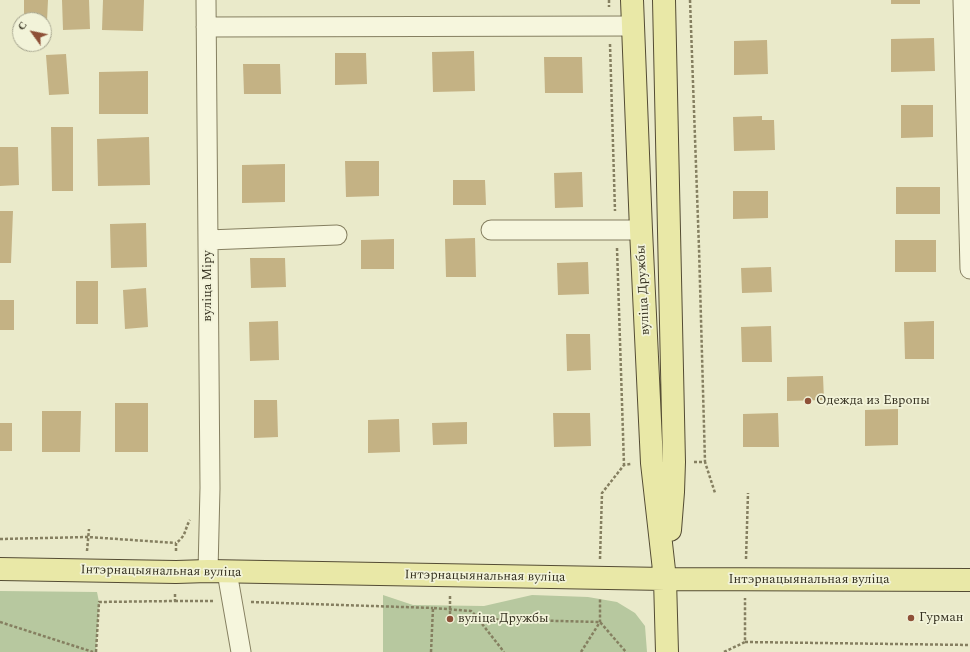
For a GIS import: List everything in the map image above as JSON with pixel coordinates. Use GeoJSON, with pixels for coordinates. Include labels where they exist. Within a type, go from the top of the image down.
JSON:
{"type":"FeatureCollection","features":[{"type":"Feature","properties":{"kind":"main road","name":"вуліца Дружбы"},"geometry":{"type":"LineString","coordinates":[[632,0],[641,230],[663,462]]}},
{"type":"Feature","properties":{"kind":"main road","name":"вуліца Дружбы"},"geometry":{"type":"LineString","coordinates":[[664,0],[663,462],[667,652]]}},
{"type":"Feature","properties":{"kind":"main road","name":"Інтэрнацыянальная вуліца"},"geometry":{"type":"LineString","coordinates":[[0,569],[665,579],[970,580]]}},
{"type":"Feature","properties":{"kind":"street","name":"вуліца Міру"},"geometry":{"type":"LineString","coordinates":[[206,0],[210,488],[218,572],[232,601],[242,652]]}},
{"type":"Feature","properties":{"kind":"street"},"geometry":{"type":"LineString","coordinates":[[963,0],[968,113],[970,269]]}},
{"type":"Feature","properties":{"kind":"street"},"geometry":{"type":"LineString","coordinates":[[206,27],[632,26]]}},
{"type":"Feature","properties":{"kind":"street"},"geometry":{"type":"LineString","coordinates":[[491,230],[641,230]]}},
{"type":"Feature","properties":{"kind":"street"},"geometry":{"type":"LineString","coordinates":[[208,240],[337,236]]}},
{"type":"Feature","properties":{"kind":"path"},"geometry":{"type":"LineString","coordinates":[[690,0],[705,462],[715,493]]}},
{"type":"Feature","properties":{"kind":"path"},"geometry":{"type":"LineString","coordinates":[[581,652],[600,622],[602,493],[624,465],[663,462],[705,462]]}},
{"type":"Feature","properties":{"kind":"path"},"geometry":{"type":"LineString","coordinates":[[0,539],[88,537],[176,543]]}},
{"type":"Feature","properties":{"kind":"path"},"geometry":{"type":"LineString","coordinates":[[450,576],[450,619]]}},
{"type":"Feature","properties":{"kind":"path"},"geometry":{"type":"LineString","coordinates":[[175,601],[232,601],[471,610],[504,652]]}},
{"type":"Feature","properties":{"kind":"path"},"geometry":{"type":"LineString","coordinates":[[431,652],[433,608]]}},
{"type":"Feature","properties":{"kind":"path"},"geometry":{"type":"LineString","coordinates":[[479,619],[600,622],[626,652]]}},
{"type":"Feature","properties":{"kind":"path"},"geometry":{"type":"LineString","coordinates":[[0,622],[94,652]]}},
{"type":"Feature","properties":{"kind":"path"},"geometry":{"type":"LineString","coordinates":[[745,642],[970,644]]}},
{"type":"Feature","properties":{"kind":"green space"},"geometry":{"type":"Polygon","coordinates":[[[0,591],[97,592],[99,602],[96,652],[0,652],[0,591]]]}},
{"type":"Feature","properties":{"kind":"green space"},"geometry":{"type":"Polygon","coordinates":[[[383,595],[413,605],[484,606],[532,595],[588,597],[617,602],[635,613],[645,626],[647,652],[383,652],[383,595]]]}},
{"type":"Feature","properties":{"kind":"building"},"geometry":{"type":"Polygon","coordinates":[[[24,0],[48,0],[47,12],[24,12],[24,0]]]}},
{"type":"Feature","properties":{"kind":"building"},"geometry":{"type":"Polygon","coordinates":[[[62,0],[89,0],[90,29],[63,30],[62,0]]]}},
{"type":"Feature","properties":{"kind":"building"},"geometry":{"type":"Polygon","coordinates":[[[103,0],[144,0],[143,31],[102,30],[103,0]]]}},
{"type":"Feature","properties":{"kind":"building"},"geometry":{"type":"Polygon","coordinates":[[[891,0],[920,0],[920,4],[891,4],[891,0]]]}},
{"type":"Feature","properties":{"kind":"building"},"geometry":{"type":"Polygon","coordinates":[[[934,38],[935,71],[891,72],[891,39],[934,38]]]}},
{"type":"Feature","properties":{"kind":"building"},"geometry":{"type":"Polygon","coordinates":[[[767,40],[768,74],[734,75],[734,41],[767,40]]]}},
{"type":"Feature","properties":{"kind":"building"},"geometry":{"type":"Polygon","coordinates":[[[474,51],[475,91],[433,92],[432,52],[474,51]]]}},
{"type":"Feature","properties":{"kind":"building"},"geometry":{"type":"Polygon","coordinates":[[[335,53],[366,53],[367,84],[335,85],[335,53]]]}},
{"type":"Feature","properties":{"kind":"building"},"geometry":{"type":"Polygon","coordinates":[[[66,54],[69,94],[49,95],[46,55],[66,54]]]}},
{"type":"Feature","properties":{"kind":"building"},"geometry":{"type":"Polygon","coordinates":[[[544,57],[582,57],[583,93],[545,93],[544,57]]]}},
{"type":"Feature","properties":{"kind":"building"},"geometry":{"type":"Polygon","coordinates":[[[243,64],[280,64],[281,94],[244,94],[243,64]]]}},
{"type":"Feature","properties":{"kind":"building"},"geometry":{"type":"Polygon","coordinates":[[[148,71],[148,114],[99,114],[99,72],[148,71]]]}},
{"type":"Feature","properties":{"kind":"building"},"geometry":{"type":"Polygon","coordinates":[[[901,105],[933,105],[933,137],[901,138],[901,105]]]}},
{"type":"Feature","properties":{"kind":"building"},"geometry":{"type":"Polygon","coordinates":[[[762,116],[762,120],[774,120],[775,150],[734,151],[733,117],[762,116]]]}},
{"type":"Feature","properties":{"kind":"building"},"geometry":{"type":"Polygon","coordinates":[[[51,127],[73,127],[73,191],[52,191],[51,127]]]}},
{"type":"Feature","properties":{"kind":"building"},"geometry":{"type":"Polygon","coordinates":[[[149,137],[150,185],[98,186],[97,139],[149,137]]]}},
{"type":"Feature","properties":{"kind":"building"},"geometry":{"type":"Polygon","coordinates":[[[0,147],[18,147],[19,185],[0,186],[0,147]]]}},
{"type":"Feature","properties":{"kind":"building"},"geometry":{"type":"Polygon","coordinates":[[[345,161],[379,161],[379,196],[346,197],[345,161]]]}},
{"type":"Feature","properties":{"kind":"building"},"geometry":{"type":"Polygon","coordinates":[[[285,164],[285,202],[242,203],[242,165],[285,164]]]}},
{"type":"Feature","properties":{"kind":"building"},"geometry":{"type":"Polygon","coordinates":[[[582,172],[583,207],[555,208],[554,173],[582,172]]]}},
{"type":"Feature","properties":{"kind":"building"},"geometry":{"type":"Polygon","coordinates":[[[453,180],[485,180],[486,205],[453,205],[453,180]]]}},
{"type":"Feature","properties":{"kind":"building"},"geometry":{"type":"Polygon","coordinates":[[[896,187],[940,187],[940,214],[896,214],[896,187]]]}},
{"type":"Feature","properties":{"kind":"building"},"geometry":{"type":"Polygon","coordinates":[[[733,191],[768,191],[768,218],[733,219],[733,191]]]}},
{"type":"Feature","properties":{"kind":"building"},"geometry":{"type":"Polygon","coordinates":[[[0,211],[13,211],[11,263],[0,263],[0,211]]]}},
{"type":"Feature","properties":{"kind":"building"},"geometry":{"type":"Polygon","coordinates":[[[146,223],[147,267],[111,268],[110,224],[146,223]]]}},
{"type":"Feature","properties":{"kind":"building"},"geometry":{"type":"Polygon","coordinates":[[[475,238],[476,277],[446,277],[445,239],[475,238]]]}},
{"type":"Feature","properties":{"kind":"building"},"geometry":{"type":"Polygon","coordinates":[[[394,239],[394,269],[361,269],[361,240],[394,239]]]}},
{"type":"Feature","properties":{"kind":"building"},"geometry":{"type":"Polygon","coordinates":[[[895,240],[936,240],[936,272],[895,272],[895,240]]]}},
{"type":"Feature","properties":{"kind":"building"},"geometry":{"type":"Polygon","coordinates":[[[250,258],[285,258],[286,287],[251,288],[250,258]]]}},
{"type":"Feature","properties":{"kind":"building"},"geometry":{"type":"Polygon","coordinates":[[[588,262],[589,294],[558,295],[557,263],[588,262]]]}},
{"type":"Feature","properties":{"kind":"building"},"geometry":{"type":"Polygon","coordinates":[[[771,267],[772,292],[742,293],[741,268],[771,267]]]}},
{"type":"Feature","properties":{"kind":"building"},"geometry":{"type":"Polygon","coordinates":[[[76,281],[98,281],[98,324],[76,324],[76,281]]]}},
{"type":"Feature","properties":{"kind":"building"},"geometry":{"type":"Polygon","coordinates":[[[146,288],[148,327],[125,329],[123,290],[146,288]]]}},
{"type":"Feature","properties":{"kind":"building"},"geometry":{"type":"Polygon","coordinates":[[[0,300],[14,300],[14,330],[0,330],[0,300]]]}},
{"type":"Feature","properties":{"kind":"building"},"geometry":{"type":"Polygon","coordinates":[[[278,321],[279,360],[250,361],[249,322],[278,321]]]}},
{"type":"Feature","properties":{"kind":"building"},"geometry":{"type":"Polygon","coordinates":[[[934,321],[934,359],[905,359],[904,322],[934,321]]]}},
{"type":"Feature","properties":{"kind":"building"},"geometry":{"type":"Polygon","coordinates":[[[771,326],[772,362],[742,362],[741,327],[771,326]]]}},
{"type":"Feature","properties":{"kind":"building"},"geometry":{"type":"Polygon","coordinates":[[[566,334],[590,334],[591,370],[567,371],[566,334]]]}},
{"type":"Feature","properties":{"kind":"building"},"geometry":{"type":"Polygon","coordinates":[[[823,376],[824,400],[787,401],[787,377],[823,376]]]}},
{"type":"Feature","properties":{"kind":"building"},"geometry":{"type":"Polygon","coordinates":[[[254,400],[277,400],[278,437],[254,438],[254,400]]]}},
{"type":"Feature","properties":{"kind":"building"},"geometry":{"type":"Polygon","coordinates":[[[115,403],[148,403],[148,452],[115,452],[115,403]]]}},
{"type":"Feature","properties":{"kind":"building"},"geometry":{"type":"Polygon","coordinates":[[[898,409],[898,445],[865,446],[865,410],[898,409]]]}},
{"type":"Feature","properties":{"kind":"building"},"geometry":{"type":"Polygon","coordinates":[[[42,411],[81,411],[80,452],[42,452],[42,411]]]}},
{"type":"Feature","properties":{"kind":"building"},"geometry":{"type":"Polygon","coordinates":[[[553,413],[590,413],[591,446],[554,447],[553,413]]]}},
{"type":"Feature","properties":{"kind":"building"},"geometry":{"type":"Polygon","coordinates":[[[778,413],[779,447],[743,447],[743,414],[778,413]]]}},
{"type":"Feature","properties":{"kind":"building"},"geometry":{"type":"Polygon","coordinates":[[[399,419],[400,452],[368,453],[368,420],[399,419]]]}},
{"type":"Feature","properties":{"kind":"building"},"geometry":{"type":"Polygon","coordinates":[[[467,422],[467,444],[433,445],[432,423],[467,422]]]}},
{"type":"Feature","properties":{"kind":"building"},"geometry":{"type":"Polygon","coordinates":[[[0,423],[12,423],[12,451],[0,451],[0,423]]]}},
{"type":"Feature","properties":{"kind":"place","name":"Одежда из Европы"},"geometry":{"type":"Point","coordinates":[808,401]}},
{"type":"Feature","properties":{"kind":"place","name":"Гурман"},"geometry":{"type":"Point","coordinates":[911,618]}},
{"type":"Feature","properties":{"kind":"place","name":"вуліца Дружбы"},"geometry":{"type":"Point","coordinates":[450,619]}}]}
